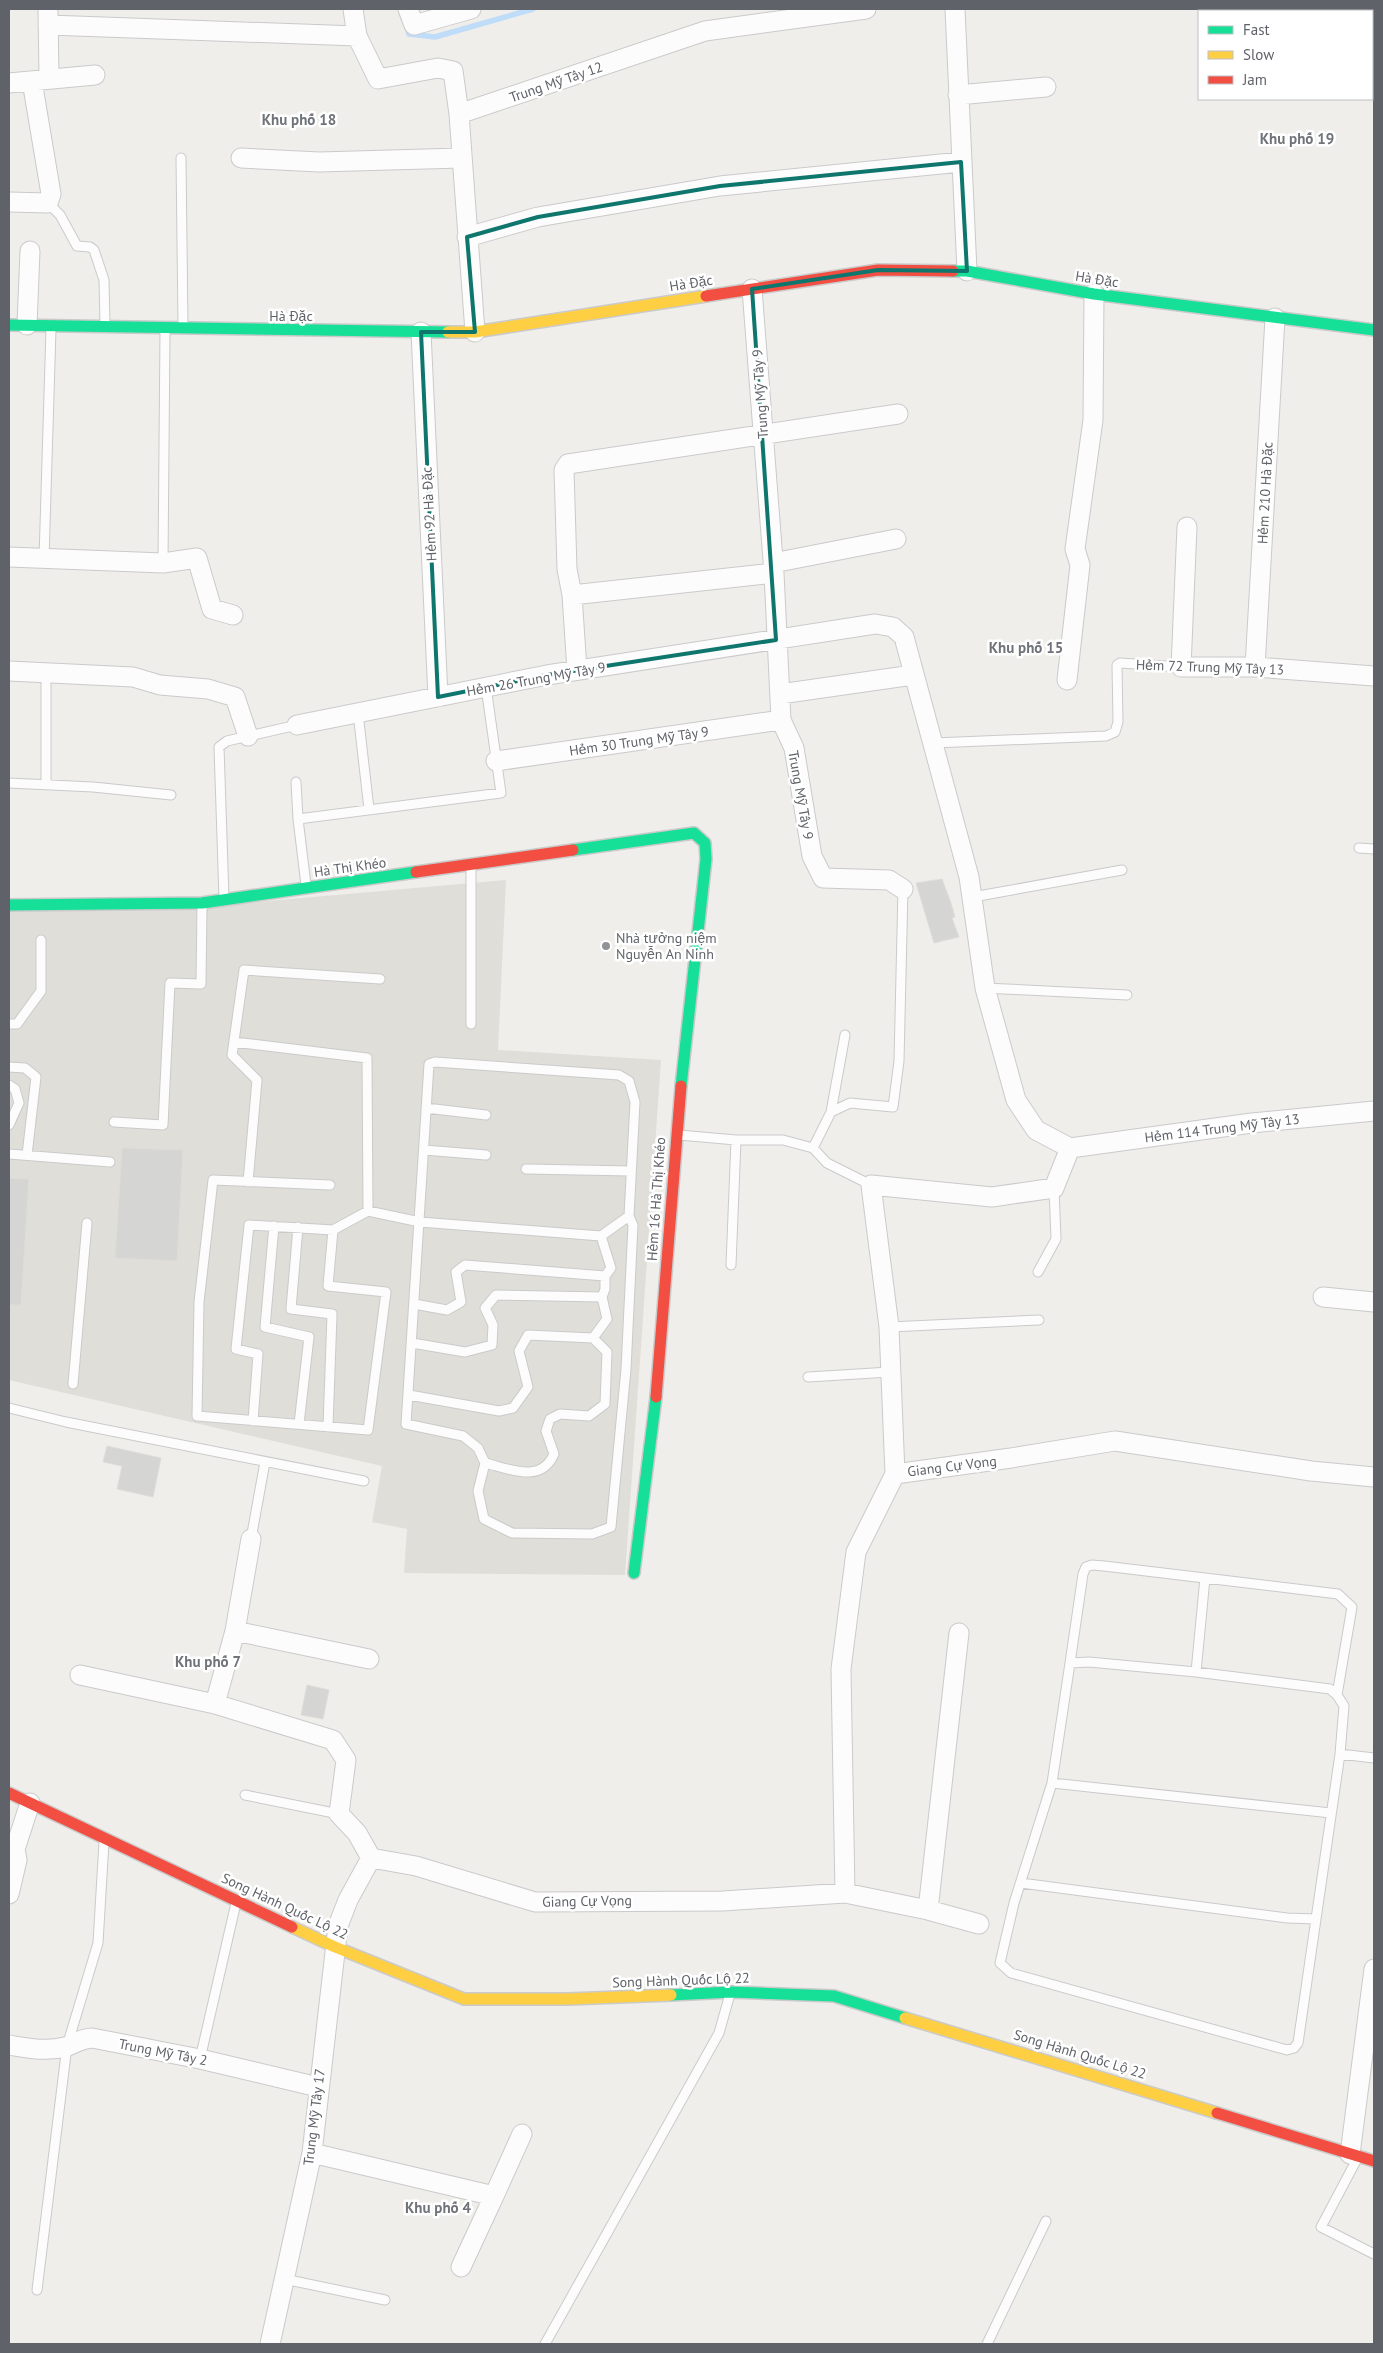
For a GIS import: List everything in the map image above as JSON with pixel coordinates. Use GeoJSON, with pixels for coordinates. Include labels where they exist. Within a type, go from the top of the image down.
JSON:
{"type":"FeatureCollection","features":[{"type":"Feature","properties":{"kind":"street"},"geometry":{"type":"LineString","coordinates":[[353,9],[357,36],[378,79],[438,68],[452,71],[460,114],[461,158],[475,332]]}},
{"type":"Feature","properties":{"kind":"street"},"geometry":{"type":"LineString","coordinates":[[408,9],[414,26],[471,9]]}},
{"type":"Feature","properties":{"kind":"street","name":"Trung Mỹ Tây 12"},"geometry":{"type":"LineString","coordinates":[[460,114],[705,31],[866,9]]}},
{"type":"Feature","properties":{"kind":"street"},"geometry":{"type":"LineString","coordinates":[[955,9],[967,271]]}},
{"type":"Feature","properties":{"kind":"street"},"geometry":{"type":"LineString","coordinates":[[9,202],[48,203],[51,194],[41,80],[48,17],[357,36]]}},
{"type":"Feature","properties":{"kind":"street"},"geometry":{"type":"LineString","coordinates":[[9,83],[95,74]]}},
{"type":"Feature","properties":{"kind":"street"},"geometry":{"type":"LineString","coordinates":[[958,95],[1046,86]]}},
{"type":"Feature","properties":{"kind":"street"},"geometry":{"type":"LineString","coordinates":[[241,158],[319,162],[461,158]]}},
{"type":"Feature","properties":{"kind":"street"},"geometry":{"type":"LineString","coordinates":[[468,237],[538,217],[720,186],[961,162]]}},
{"type":"Feature","properties":{"kind":"street"},"geometry":{"type":"LineString","coordinates":[[18,325],[30,251]]}},
{"type":"Feature","properties":{"kind":"street","name":"Hà Đặc"},"geometry":{"type":"LineString","coordinates":[[18,325],[106,328],[475,332],[878,270],[967,271],[1094,294],[1374,330]]}},
{"type":"Feature","properties":{"kind":"street","name":"Trung Mỹ Tây 9"},"geometry":{"type":"LineString","coordinates":[[752,289],[773,568],[781,720],[794,748],[812,856],[823,878],[889,880],[903,889]]}},
{"type":"Feature","properties":{"kind":"street"},"geometry":{"type":"LineString","coordinates":[[1068,680],[1080,565],[1075,549],[1093,420],[1094,294]]}},
{"type":"Feature","properties":{"kind":"street","name":"Hẻm 210 Hà Đặc"},"geometry":{"type":"LineString","coordinates":[[1255,667],[1275,318]]}},
{"type":"Feature","properties":{"kind":"street","name":"Hẻm 92 Hà Đặc"},"geometry":{"type":"LineString","coordinates":[[421,332],[438,697]]}},
{"type":"Feature","properties":{"kind":"street"},"geometry":{"type":"LineString","coordinates":[[577,670],[572,596],[567,569],[564,470],[568,464],[763,436],[898,414]]}},
{"type":"Feature","properties":{"kind":"street"},"geometry":{"type":"LineString","coordinates":[[1181,666],[1187,527]]}},
{"type":"Feature","properties":{"kind":"street"},"geometry":{"type":"LineString","coordinates":[[572,596],[773,568],[896,539]]}},
{"type":"Feature","properties":{"kind":"street"},"geometry":{"type":"LineString","coordinates":[[9,557],[164,563],[197,558],[212,609],[233,616]]}},
{"type":"Feature","properties":{"kind":"street","name":"Hẻm 26 Trung Mỹ Tây 9"},"geometry":{"type":"LineString","coordinates":[[297,725],[577,670],[875,624],[892,627],[904,637],[913,675],[934,743],[973,897],[985,988],[1016,1100],[1036,1130],[1070,1148]]}},
{"type":"Feature","properties":{"kind":"street","name":"Hẻm 72 Trung Mỹ Tây 13"},"geometry":{"type":"LineString","coordinates":[[1181,666],[1255,667],[1374,676]]}},
{"type":"Feature","properties":{"kind":"street"},"geometry":{"type":"LineString","coordinates":[[9,671],[46,671],[133,677],[160,685],[208,688],[234,697],[248,736]]}},
{"type":"Feature","properties":{"kind":"street"},"geometry":{"type":"LineString","coordinates":[[780,694],[913,675]]}},
{"type":"Feature","properties":{"kind":"street","name":"Hẻm 30 Trung Mỹ Tây 9"},"geometry":{"type":"LineString","coordinates":[[496,761],[781,720]]}},
{"type":"Feature","properties":{"kind":"street","name":"Hà Thị Khéo"},"geometry":{"type":"LineString","coordinates":[[9,905],[202,902],[471,866],[694,832]]}},
{"type":"Feature","properties":{"kind":"street","name":"Hẻm 16 Hà Thị Khéo"},"geometry":{"type":"LineString","coordinates":[[634,1573],[657,1388],[676,1134],[706,859],[705,843],[694,832]]}},
{"type":"Feature","properties":{"kind":"street","name":"Hẻm 114 Trung Mỹ Tây 13"},"geometry":{"type":"LineString","coordinates":[[1070,1148],[1252,1122],[1374,1111]]}},
{"type":"Feature","properties":{"kind":"street"},"geometry":{"type":"LineString","coordinates":[[894,1474],[889,1327],[870,1185],[992,1197],[1054,1188],[1070,1148]]}},
{"type":"Feature","properties":{"kind":"street"},"geometry":{"type":"LineString","coordinates":[[1323,1297],[1374,1302]]}},
{"type":"Feature","properties":{"kind":"street","name":"Giang Cự Vọng"},"geometry":{"type":"LineString","coordinates":[[845,1893],[841,1669],[856,1552],[894,1474],[1012,1458],[1115,1441],[1310,1470],[1374,1477]]}},
{"type":"Feature","properties":{"kind":"street"},"geometry":{"type":"LineString","coordinates":[[215,1704],[235,1631],[251,1539]]}},
{"type":"Feature","properties":{"kind":"street"},"geometry":{"type":"LineString","coordinates":[[235,1631],[369,1659]]}},
{"type":"Feature","properties":{"kind":"street"},"geometry":{"type":"LineString","coordinates":[[928,1910],[959,1633]]}},
{"type":"Feature","properties":{"kind":"street"},"geometry":{"type":"LineString","coordinates":[[80,1676],[215,1704],[333,1740],[346,1760],[339,1814],[356,1833],[370,1858],[348,1900],[338,1926],[335,1947]]}},
{"type":"Feature","properties":{"kind":"street","name":"Song Hành Quốc Lộ 22"},"geometry":{"type":"LineString","coordinates":[[9,1793],[335,1947],[464,1999],[568,1999],[731,1992],[834,1996],[1374,2161]]}},
{"type":"Feature","properties":{"kind":"street"},"geometry":{"type":"LineString","coordinates":[[9,1894],[17,1860],[15,1849],[30,1803]]}},
{"type":"Feature","properties":{"kind":"street","name":"Giang Cự Vọng"},"geometry":{"type":"LineString","coordinates":[[370,1858],[416,1866],[535,1902],[722,1901],[845,1893],[928,1910],[979,1924]]}},
{"type":"Feature","properties":{"kind":"street","name":"Trung Mỹ Tây 17"},"geometry":{"type":"LineString","coordinates":[[270,2344],[312,2152],[335,1947]]}},
{"type":"Feature","properties":{"kind":"street"},"geometry":{"type":"LineString","coordinates":[[1354,2155],[1373,1999],[1374,1969]]}},
{"type":"Feature","properties":{"kind":"street","name":"Trung Mỹ Tây 2"},"geometry":{"type":"LineString","coordinates":[[9,2045],[46,2051],[68,2046],[79,2039],[92,2038],[200,2059],[318,2087]]}},
{"type":"Feature","properties":{"kind":"street"},"geometry":{"type":"LineString","coordinates":[[461,2267],[522,2134]]}},
{"type":"Feature","properties":{"kind":"street"},"geometry":{"type":"LineString","coordinates":[[312,2152],[494,2196]]}},
{"type":"Feature","properties":{"kind":"lane"},"geometry":{"type":"LineString","coordinates":[[181,158],[182,328]]}},
{"type":"Feature","properties":{"kind":"lane"},"geometry":{"type":"LineString","coordinates":[[48,203],[60,215],[77,246],[90,247],[94,250],[104,280],[106,328]]}},
{"type":"Feature","properties":{"kind":"lane"},"geometry":{"type":"LineString","coordinates":[[44,558],[51,326]]}},
{"type":"Feature","properties":{"kind":"lane"},"geometry":{"type":"LineString","coordinates":[[164,563],[165,328]]}},
{"type":"Feature","properties":{"kind":"lane","name":"Hẻm 72 Trung Mỹ Tây 13"},"geometry":{"type":"LineString","coordinates":[[934,743],[1106,736],[1115,732],[1118,722],[1117,665],[1120,663],[1181,666]]}},
{"type":"Feature","properties":{"kind":"lane"},"geometry":{"type":"LineString","coordinates":[[46,671],[46,784]]}},
{"type":"Feature","properties":{"kind":"lane"},"geometry":{"type":"LineString","coordinates":[[298,819],[369,808],[501,793],[486,687]]}},
{"type":"Feature","properties":{"kind":"lane"},"geometry":{"type":"LineString","coordinates":[[358,713],[369,808]]}},
{"type":"Feature","properties":{"kind":"lane"},"geometry":{"type":"LineString","coordinates":[[224,899],[219,747],[226,741],[297,725]]}},
{"type":"Feature","properties":{"kind":"lane"},"geometry":{"type":"LineString","coordinates":[[9,782],[171,795]]}},
{"type":"Feature","properties":{"kind":"lane"},"geometry":{"type":"LineString","coordinates":[[296,782],[306,888]]}},
{"type":"Feature","properties":{"kind":"lane"},"geometry":{"type":"LineString","coordinates":[[1359,848],[1374,849]]}},
{"type":"Feature","properties":{"kind":"lane"},"geometry":{"type":"LineString","coordinates":[[471,866],[471,1024]]}},
{"type":"Feature","properties":{"kind":"lane"},"geometry":{"type":"LineString","coordinates":[[973,897],[1122,870]]}},
{"type":"Feature","properties":{"kind":"lane","name":"Trung Mỹ Tây 9"},"geometry":{"type":"LineString","coordinates":[[831,1112],[850,1103],[893,1107],[900,1061],[903,889]]}},
{"type":"Feature","properties":{"kind":"lane"},"geometry":{"type":"LineString","coordinates":[[114,1122],[163,1125],[170,983],[200,984],[202,902]]}},
{"type":"Feature","properties":{"kind":"lane"},"geometry":{"type":"LineString","coordinates":[[9,1025],[17,1024],[41,991],[41,940]]}},
{"type":"Feature","properties":{"kind":"lane"},"geometry":{"type":"LineString","coordinates":[[248,1182],[257,1080],[232,1055],[244,970],[380,979]]}},
{"type":"Feature","properties":{"kind":"lane"},"geometry":{"type":"LineString","coordinates":[[985,988],[1127,995]]}},
{"type":"Feature","properties":{"kind":"lane"},"geometry":{"type":"LineString","coordinates":[[813,1148],[831,1112],[845,1035]]}},
{"type":"Feature","properties":{"kind":"lane"},"geometry":{"type":"LineString","coordinates":[[234,1042],[367,1058],[368,1211]]}},
{"type":"Feature","properties":{"kind":"lane"},"geometry":{"type":"LineString","coordinates":[[435,1062],[619,1075],[629,1081],[635,1102],[628,1216],[633,1225],[626,1369],[611,1527],[592,1534],[512,1534],[484,1519],[478,1492],[484,1464],[478,1448],[463,1436],[406,1424],[424,1150],[429,1064],[435,1062]]}},
{"type":"Feature","properties":{"kind":"lane"},"geometry":{"type":"LineString","coordinates":[[9,1067],[25,1068],[36,1078],[27,1155]]}},
{"type":"Feature","properties":{"kind":"lane"},"geometry":{"type":"LineString","coordinates":[[9,1085],[15,1089],[19,1103],[9,1124]]}},
{"type":"Feature","properties":{"kind":"lane"},"geometry":{"type":"LineString","coordinates":[[426,1108],[486,1115]]}},
{"type":"Feature","properties":{"kind":"lane"},"geometry":{"type":"LineString","coordinates":[[676,1134],[736,1140],[783,1140],[813,1148],[827,1163],[870,1185]]}},
{"type":"Feature","properties":{"kind":"lane"},"geometry":{"type":"LineString","coordinates":[[731,1265],[736,1140]]}},
{"type":"Feature","properties":{"kind":"lane"},"geometry":{"type":"LineString","coordinates":[[424,1150],[486,1155]]}},
{"type":"Feature","properties":{"kind":"lane"},"geometry":{"type":"LineString","coordinates":[[9,1154],[110,1162]]}},
{"type":"Feature","properties":{"kind":"lane"},"geometry":{"type":"LineString","coordinates":[[526,1168],[631,1171]]}},
{"type":"Feature","properties":{"kind":"lane"},"geometry":{"type":"LineString","coordinates":[[330,1185],[213,1180],[199,1302],[197,1416],[368,1430],[386,1292],[328,1286],[333,1230]]}},
{"type":"Feature","properties":{"kind":"lane"},"geometry":{"type":"LineString","coordinates":[[1038,1272],[1056,1239],[1054,1188]]}},
{"type":"Feature","properties":{"kind":"lane"},"geometry":{"type":"LineString","coordinates":[[253,1421],[258,1354],[236,1349],[249,1225],[333,1230],[368,1211],[420,1222],[601,1236],[628,1216]]}},
{"type":"Feature","properties":{"kind":"lane"},"geometry":{"type":"LineString","coordinates":[[72,1384],[87,1223]]}},
{"type":"Feature","properties":{"kind":"lane"},"geometry":{"type":"LineString","coordinates":[[274,1226],[265,1327],[309,1337],[299,1424]]}},
{"type":"Feature","properties":{"kind":"lane"},"geometry":{"type":"LineString","coordinates":[[298,1228],[291,1309],[332,1314],[328,1427]]}},
{"type":"Feature","properties":{"kind":"lane"},"geometry":{"type":"LineString","coordinates":[[593,1338],[607,1319],[602,1297],[605,1289],[605,1276],[611,1268],[601,1236]]}},
{"type":"Feature","properties":{"kind":"lane"},"geometry":{"type":"LineString","coordinates":[[414,1304],[447,1310],[461,1302],[456,1272],[465,1265],[605,1276]]}},
{"type":"Feature","properties":{"kind":"lane"},"geometry":{"type":"LineString","coordinates":[[412,1343],[466,1352],[492,1345],[493,1325],[485,1308],[496,1295],[602,1297]]}},
{"type":"Feature","properties":{"kind":"lane"},"geometry":{"type":"LineString","coordinates":[[889,1327],[1039,1320]]}},
{"type":"Feature","properties":{"kind":"lane"},"geometry":{"type":"LineString","coordinates":[[408,1395],[499,1411],[513,1408],[528,1387],[519,1351],[528,1335],[593,1338],[607,1352],[605,1404],[589,1416],[560,1414],[550,1419],[546,1432],[554,1454],[550,1465],[531,1474],[484,1464]]}},
{"type":"Feature","properties":{"kind":"lane"},"geometry":{"type":"LineString","coordinates":[[808,1377],[890,1372]]}},
{"type":"Feature","properties":{"kind":"lane"},"geometry":{"type":"LineString","coordinates":[[9,1408],[66,1422],[364,1481]]}},
{"type":"Feature","properties":{"kind":"lane"},"geometry":{"type":"LineString","coordinates":[[251,1539],[265,1462]]}},
{"type":"Feature","properties":{"kind":"lane"},"geometry":{"type":"LineString","coordinates":[[1070,1663],[1089,1662],[1196,1672],[1330,1689],[1338,1694],[1344,1706],[1340,1754],[1298,2043],[1294,2048],[1287,2050],[1011,1973],[1000,1963],[1000,1956],[1052,1783],[1083,1574],[1086,1567],[1092,1565],[1104,1566],[1338,1594],[1348,1601],[1352,1607],[1338,1694]]}},
{"type":"Feature","properties":{"kind":"lane"},"geometry":{"type":"LineString","coordinates":[[1196,1672],[1205,1578]]}},
{"type":"Feature","properties":{"kind":"lane"},"geometry":{"type":"LineString","coordinates":[[1340,1754],[1374,1758]]}},
{"type":"Feature","properties":{"kind":"lane"},"geometry":{"type":"LineString","coordinates":[[1052,1783],[1331,1813]]}},
{"type":"Feature","properties":{"kind":"lane"},"geometry":{"type":"LineString","coordinates":[[245,1795],[339,1814]]}},
{"type":"Feature","properties":{"kind":"lane"},"geometry":{"type":"LineString","coordinates":[[36,2290],[68,2046],[98,1943],[104,1838]]}},
{"type":"Feature","properties":{"kind":"lane"},"geometry":{"type":"LineString","coordinates":[[1021,1884],[1287,1918],[1316,1919]]}},
{"type":"Feature","properties":{"kind":"lane"},"geometry":{"type":"LineString","coordinates":[[200,2059],[237,1900]]}},
{"type":"Feature","properties":{"kind":"lane"},"geometry":{"type":"LineString","coordinates":[[545,2344],[719,2033],[731,1992]]}},
{"type":"Feature","properties":{"kind":"lane"},"geometry":{"type":"LineString","coordinates":[[1354,2155],[1321,2227],[1374,2254]]}},
{"type":"Feature","properties":{"kind":"lane"},"geometry":{"type":"LineString","coordinates":[[987,2344],[1046,2221]]}},
{"type":"Feature","properties":{"kind":"lane"},"geometry":{"type":"LineString","coordinates":[[284,2279],[385,2300]]}},
{"type":"Feature","properties":{"kind":"highlighted area"},"geometry":{"type":"Polygon","coordinates":[[[961,162],[967,271],[878,270],[752,289],[776,640],[547,675],[438,697],[421,332],[475,332],[467,237],[538,217],[720,186],[961,162]]]}},
{"type":"Feature","properties":{"kind":"shaded area"},"geometry":{"type":"Polygon","coordinates":[[[506,880],[498,1050],[661,1060],[625,1575],[404,1573],[407,1529],[372,1522],[382,1466],[9,1380],[9,909],[178,909],[506,880]]]}},
{"type":"Feature","properties":{"kind":"building"},"geometry":{"type":"Polygon","coordinates":[[[942,879],[951,903],[955,917],[952,918],[959,937],[934,943],[916,883],[942,879]]]}},
{"type":"Feature","properties":{"kind":"building"},"geometry":{"type":"Polygon","coordinates":[[[122,1148],[183,1150],[177,1261],[115,1258],[122,1148]]]}},
{"type":"Feature","properties":{"kind":"building"},"geometry":{"type":"Polygon","coordinates":[[[9,1178],[29,1179],[21,1305],[9,1305],[9,1178]]]}},
{"type":"Feature","properties":{"kind":"building"},"geometry":{"type":"Polygon","coordinates":[[[107,1446],[161,1458],[153,1497],[117,1489],[122,1466],[103,1462],[107,1446]]]}},
{"type":"Feature","properties":{"kind":"building"},"geometry":{"type":"Polygon","coordinates":[[[307,1685],[329,1690],[323,1719],[301,1715],[307,1685]]]}},
{"type":"Feature","properties":{"kind":"waterway"},"geometry":{"type":"LineString","coordinates":[[407,26],[409,34],[435,37],[533,9]]}},
{"type":"Feature","properties":{"kind":"traffic: fast"},"geometry":{"type":"LineString","coordinates":[[953,271],[967,271],[1094,294],[1374,330]]}},
{"type":"Feature","properties":{"kind":"traffic: fast"},"geometry":{"type":"LineString","coordinates":[[9,325],[448,332]]}},
{"type":"Feature","properties":{"kind":"traffic: fast"},"geometry":{"type":"LineString","coordinates":[[573,850],[694,833],[705,843],[706,859],[681,1086]]}},
{"type":"Feature","properties":{"kind":"traffic: fast"},"geometry":{"type":"LineString","coordinates":[[9,905],[202,903],[416,872]]}},
{"type":"Feature","properties":{"kind":"traffic: fast"},"geometry":{"type":"LineString","coordinates":[[634,1573],[656,1397]]}},
{"type":"Feature","properties":{"kind":"traffic: fast"},"geometry":{"type":"LineString","coordinates":[[671,1995],[731,1992],[834,1996],[905,2018]]}},
{"type":"Feature","properties":{"kind":"traffic: slow"},"geometry":{"type":"LineString","coordinates":[[448,332],[475,332],[706,296]]}},
{"type":"Feature","properties":{"kind":"traffic: slow"},"geometry":{"type":"LineString","coordinates":[[292,1927],[335,1947],[464,1999],[568,1999],[671,1995]]}},
{"type":"Feature","properties":{"kind":"traffic: slow"},"geometry":{"type":"LineString","coordinates":[[905,2018],[1217,2113]]}},
{"type":"Feature","properties":{"kind":"traffic: jam"},"geometry":{"type":"LineString","coordinates":[[706,296],[878,270],[953,271]]}},
{"type":"Feature","properties":{"kind":"traffic: jam"},"geometry":{"type":"LineString","coordinates":[[416,872],[573,850]]}},
{"type":"Feature","properties":{"kind":"traffic: jam"},"geometry":{"type":"LineString","coordinates":[[656,1397],[681,1086]]}},
{"type":"Feature","properties":{"kind":"traffic: jam"},"geometry":{"type":"LineString","coordinates":[[9,1793],[292,1927]]}},
{"type":"Feature","properties":{"kind":"traffic: jam"},"geometry":{"type":"LineString","coordinates":[[1217,2113],[1374,2161]]}},
{"type":"Feature","properties":{"kind":"place","name":"Nhà tưởng niệm Nguyễn An Ninh"},"geometry":{"type":"Point","coordinates":[606,946]}},
{"type":"Feature","properties":{"kind":"district","name":"Khu phố 18"},"geometry":{"type":"Point","coordinates":[299,119]}},
{"type":"Feature","properties":{"kind":"district","name":"Khu phố 19"},"geometry":{"type":"Point","coordinates":[1297,138]}},
{"type":"Feature","properties":{"kind":"district","name":"Khu phố 15"},"geometry":{"type":"Point","coordinates":[1026,647]}},
{"type":"Feature","properties":{"kind":"district","name":"Khu phố 7"},"geometry":{"type":"Point","coordinates":[208,1661]}},
{"type":"Feature","properties":{"kind":"district","name":"Khu phố 4"},"geometry":{"type":"Point","coordinates":[438,2207]}}]}
